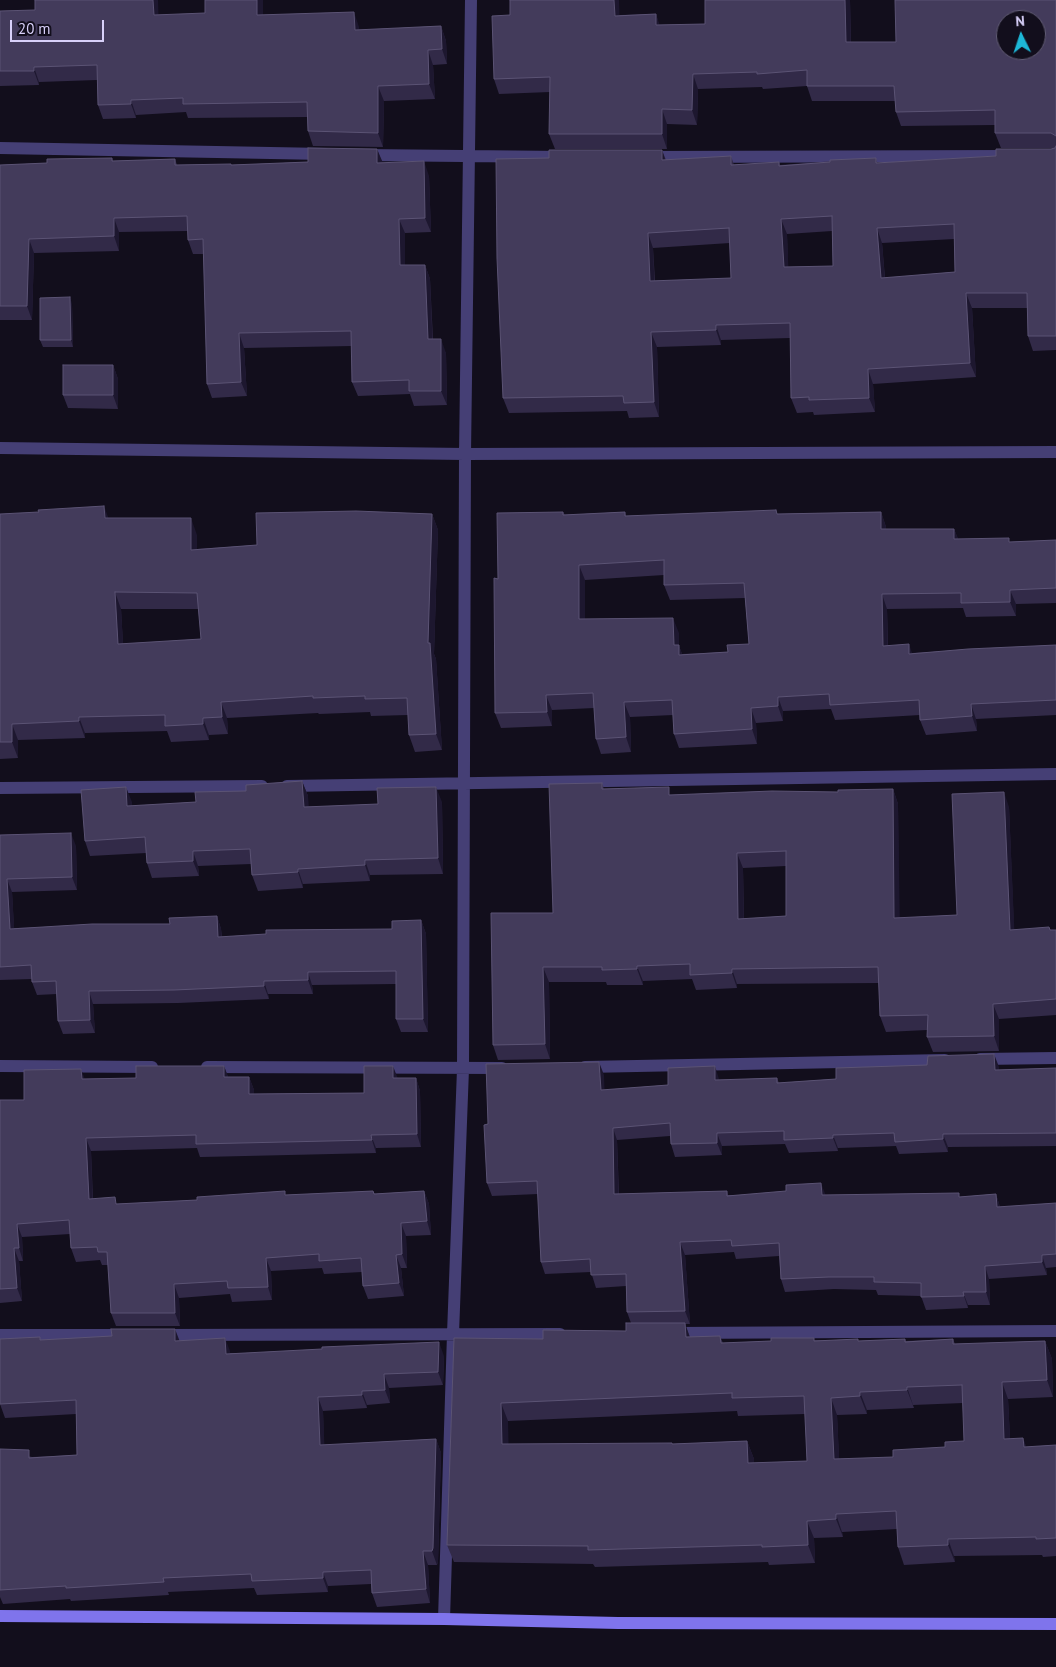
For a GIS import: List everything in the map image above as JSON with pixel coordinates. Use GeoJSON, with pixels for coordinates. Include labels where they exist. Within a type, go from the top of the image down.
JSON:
{"type":"FeatureCollection","features":[{"type":"Feature","properties":{"kind":"main road"},"geometry":{"type":"LineString","coordinates":[[0,1616],[444,1619],[628,1623],[1056,1624]]}},
{"type":"Feature","properties":{"kind":"street"},"geometry":{"type":"LineString","coordinates":[[444,1619],[452,1334],[463,1069],[468,157],[471,0]]}},
{"type":"Feature","properties":{"kind":"street"},"geometry":{"type":"LineString","coordinates":[[0,148],[468,157],[578,157]]}},
{"type":"Feature","properties":{"kind":"street"},"geometry":{"type":"LineString","coordinates":[[637,157],[1026,156]]}},
{"type":"Feature","properties":{"kind":"street"},"geometry":{"type":"LineString","coordinates":[[0,448],[466,454],[1056,452]]}},
{"type":"Feature","properties":{"kind":"street"},"geometry":{"type":"LineString","coordinates":[[0,788],[465,784],[1056,774]]}},
{"type":"Feature","properties":{"kind":"street"},"geometry":{"type":"LineString","coordinates":[[572,1067],[1056,1058]]}},
{"type":"Feature","properties":{"kind":"street"},"geometry":{"type":"LineString","coordinates":[[0,1066],[168,1067]]}},
{"type":"Feature","properties":{"kind":"street"},"geometry":{"type":"LineString","coordinates":[[197,1067],[513,1068]]}},
{"type":"Feature","properties":{"kind":"street"},"geometry":{"type":"LineString","coordinates":[[660,1333],[1056,1331]]}},
{"type":"Feature","properties":{"kind":"street"},"geometry":{"type":"LineString","coordinates":[[0,1335],[571,1334]]}},
{"type":"Feature","properties":{"kind":"building"},"geometry":{"type":"Polygon","coordinates":[[[35,0],[153,0],[154,15],[205,13],[205,0],[257,0],[257,15],[354,12],[355,30],[441,26],[442,49],[428,50],[429,84],[378,86],[378,133],[308,131],[307,102],[183,104],[183,98],[131,100],[131,104],[98,105],[97,65],[34,67],[34,71],[0,71],[0,11],[35,10],[35,0]]]}},
{"type":"Feature","properties":{"kind":"building"},"geometry":{"type":"Polygon","coordinates":[[[510,0],[614,0],[615,16],[656,14],[656,25],[705,24],[705,0],[845,0],[846,42],[896,42],[895,0],[1056,0],[1056,136],[1051,133],[995,133],[995,110],[896,112],[894,86],[807,86],[807,70],[757,74],[757,72],[693,74],[692,110],[662,109],[662,134],[549,134],[550,77],[494,79],[492,16],[510,15],[510,0]]]}},
{"type":"Feature","properties":{"kind":"building"},"geometry":{"type":"Polygon","coordinates":[[[1056,146],[1056,336],[1028,336],[1027,293],[966,293],[970,363],[868,369],[869,398],[809,400],[809,397],[791,398],[790,323],[716,325],[716,330],[651,332],[654,402],[624,403],[623,396],[503,398],[497,258],[496,159],[549,158],[549,150],[662,150],[662,160],[731,156],[731,165],[779,162],[779,166],[830,162],[830,160],[876,158],[876,163],[996,156],[996,149],[1055,148],[1056,146]],[[832,216],[781,219],[784,267],[833,266],[832,216]],[[954,224],[877,228],[881,278],[955,272],[954,224]],[[729,228],[648,233],[650,281],[731,278],[729,228]]]}},
{"type":"Feature","properties":{"kind":"building"},"geometry":{"type":"Polygon","coordinates":[[[308,148],[377,149],[377,163],[424,161],[425,218],[399,219],[400,265],[425,265],[428,339],[441,339],[441,391],[409,391],[409,380],[352,382],[351,331],[239,333],[241,382],[207,384],[203,239],[188,240],[187,216],[114,218],[114,236],[29,239],[27,306],[0,306],[0,165],[47,163],[47,159],[112,158],[112,161],[175,159],[175,165],[308,162],[308,148]]]}},
{"type":"Feature","properties":{"kind":"building"},"geometry":{"type":"Polygon","coordinates":[[[70,297],[71,340],[40,340],[40,298],[70,297]]]}},
{"type":"Feature","properties":{"kind":"building"},"geometry":{"type":"Polygon","coordinates":[[[63,365],[113,365],[113,395],[63,395],[63,365]]]}},
{"type":"Feature","properties":{"kind":"building"},"geometry":{"type":"Polygon","coordinates":[[[104,506],[105,518],[191,518],[191,550],[257,545],[256,513],[356,511],[432,514],[428,643],[430,643],[436,734],[409,735],[407,698],[365,699],[365,696],[313,698],[313,696],[221,702],[222,717],[203,718],[203,724],[165,726],[165,715],[79,717],[79,721],[12,724],[12,742],[0,742],[0,514],[39,512],[38,510],[104,506]],[[115,592],[118,644],[201,639],[197,593],[115,592]]]}},
{"type":"Feature","properties":{"kind":"building"},"geometry":{"type":"Polygon","coordinates":[[[776,510],[777,514],[881,512],[881,529],[954,529],[954,539],[1009,538],[1009,542],[1056,540],[1056,588],[1010,590],[1010,602],[961,603],[961,593],[882,594],[883,646],[909,644],[909,654],[1056,645],[1056,700],[971,704],[972,716],[920,720],[919,700],[830,705],[829,694],[778,697],[778,706],[751,708],[752,729],[674,734],[672,700],[624,702],[626,737],[596,739],[593,693],[546,695],[547,712],[495,713],[494,578],[498,579],[497,513],[563,512],[563,515],[625,512],[625,516],[776,510]],[[664,560],[579,565],[579,619],[673,618],[674,645],[679,645],[679,655],[728,652],[727,645],[749,644],[744,583],[664,585],[664,560]]]}},
{"type":"Feature","properties":{"kind":"building"},"geometry":{"type":"Polygon","coordinates":[[[302,781],[304,807],[378,804],[377,788],[436,787],[438,858],[365,860],[365,865],[298,869],[298,872],[252,875],[250,849],[193,851],[193,861],[147,863],[145,837],[85,841],[81,790],[126,787],[127,806],[196,802],[195,792],[246,791],[246,785],[302,781]]]}},
{"type":"Feature","properties":{"kind":"building"},"geometry":{"type":"Polygon","coordinates":[[[602,783],[602,789],[669,787],[669,795],[772,791],[838,792],[838,790],[893,789],[894,918],[957,915],[952,794],[1004,792],[1010,930],[1049,927],[1050,930],[1056,930],[1056,999],[993,1004],[994,1036],[927,1037],[928,1015],[880,1016],[878,967],[732,969],[732,973],[690,975],[690,964],[637,966],[637,969],[602,970],[602,967],[543,967],[545,1044],[493,1045],[491,913],[553,913],[549,784],[602,783]],[[786,851],[737,853],[738,919],[786,916],[786,851]]]}},
{"type":"Feature","properties":{"kind":"building"},"geometry":{"type":"Polygon","coordinates":[[[71,833],[72,877],[7,879],[10,929],[92,924],[170,924],[169,918],[217,916],[218,937],[266,934],[266,930],[392,929],[392,921],[421,920],[423,1019],[396,1019],[396,971],[308,972],[308,980],[264,981],[264,986],[89,991],[90,1020],[58,1021],[56,981],[32,982],[31,965],[0,967],[0,835],[71,833]]]}},
{"type":"Feature","properties":{"kind":"building"},"geometry":{"type":"Polygon","coordinates":[[[994,1054],[995,1070],[1056,1068],[1056,1133],[943,1134],[943,1139],[895,1142],[894,1133],[833,1135],[833,1138],[784,1140],[784,1131],[717,1133],[717,1143],[671,1144],[670,1123],[613,1128],[614,1194],[727,1191],[727,1196],[786,1191],[786,1185],[821,1183],[822,1195],[959,1193],[959,1197],[996,1194],[997,1207],[1056,1203],[1056,1254],[1042,1255],[1042,1262],[985,1266],[986,1292],[963,1292],[964,1296],[921,1297],[921,1283],[874,1282],[874,1277],[781,1279],[779,1243],[732,1246],[731,1240],[680,1242],[685,1311],[627,1312],[626,1274],[591,1275],[590,1259],[541,1262],[537,1181],[487,1183],[484,1125],[488,1124],[486,1064],[599,1062],[601,1090],[668,1085],[668,1068],[715,1066],[715,1080],[777,1078],[777,1083],[836,1079],[836,1068],[927,1065],[928,1056],[994,1054]]]}},
{"type":"Feature","properties":{"kind":"building"},"geometry":{"type":"Polygon","coordinates":[[[136,1066],[224,1066],[224,1077],[249,1077],[249,1094],[364,1093],[364,1066],[393,1066],[393,1078],[416,1078],[417,1134],[371,1135],[372,1140],[197,1144],[196,1135],[86,1138],[89,1199],[115,1197],[116,1204],[197,1200],[197,1197],[285,1191],[285,1195],[373,1191],[374,1194],[424,1191],[427,1221],[401,1223],[402,1254],[396,1255],[399,1283],[363,1286],[361,1258],[319,1261],[319,1254],[266,1258],[268,1287],[228,1288],[227,1281],[174,1284],[175,1313],[111,1313],[107,1252],[98,1252],[97,1247],[71,1248],[69,1220],[17,1224],[19,1248],[14,1248],[17,1288],[0,1289],[0,1100],[24,1100],[24,1070],[81,1069],[82,1079],[136,1078],[136,1066]]]}},
{"type":"Feature","properties":{"kind":"building"},"geometry":{"type":"Polygon","coordinates":[[[626,1323],[685,1323],[686,1337],[720,1336],[721,1343],[771,1341],[771,1338],[814,1338],[814,1341],[905,1339],[905,1342],[953,1339],[953,1344],[1045,1341],[1047,1380],[1002,1382],[1004,1439],[1023,1438],[1024,1447],[1056,1445],[1056,1538],[948,1539],[948,1545],[898,1547],[896,1511],[836,1514],[836,1519],[807,1521],[808,1545],[588,1550],[588,1546],[447,1545],[454,1338],[543,1339],[543,1330],[626,1331],[626,1323]],[[962,1385],[907,1387],[907,1390],[860,1392],[860,1396],[831,1398],[834,1459],[893,1457],[893,1450],[945,1447],[945,1442],[964,1441],[962,1385]],[[732,1393],[501,1403],[502,1444],[672,1444],[747,1441],[748,1463],[807,1461],[804,1396],[732,1398],[732,1393]]]}},
{"type":"Feature","properties":{"kind":"building"},"geometry":{"type":"Polygon","coordinates":[[[111,1329],[175,1329],[175,1341],[225,1338],[226,1354],[322,1349],[322,1347],[439,1342],[438,1372],[384,1374],[385,1390],[362,1391],[362,1395],[318,1397],[320,1445],[436,1439],[433,1548],[432,1551],[423,1551],[426,1589],[372,1593],[371,1570],[323,1572],[323,1578],[252,1581],[251,1574],[163,1578],[164,1582],[0,1590],[0,1449],[29,1450],[29,1458],[77,1455],[76,1400],[0,1404],[0,1339],[40,1337],[40,1340],[112,1336],[111,1329]]]}}]}
